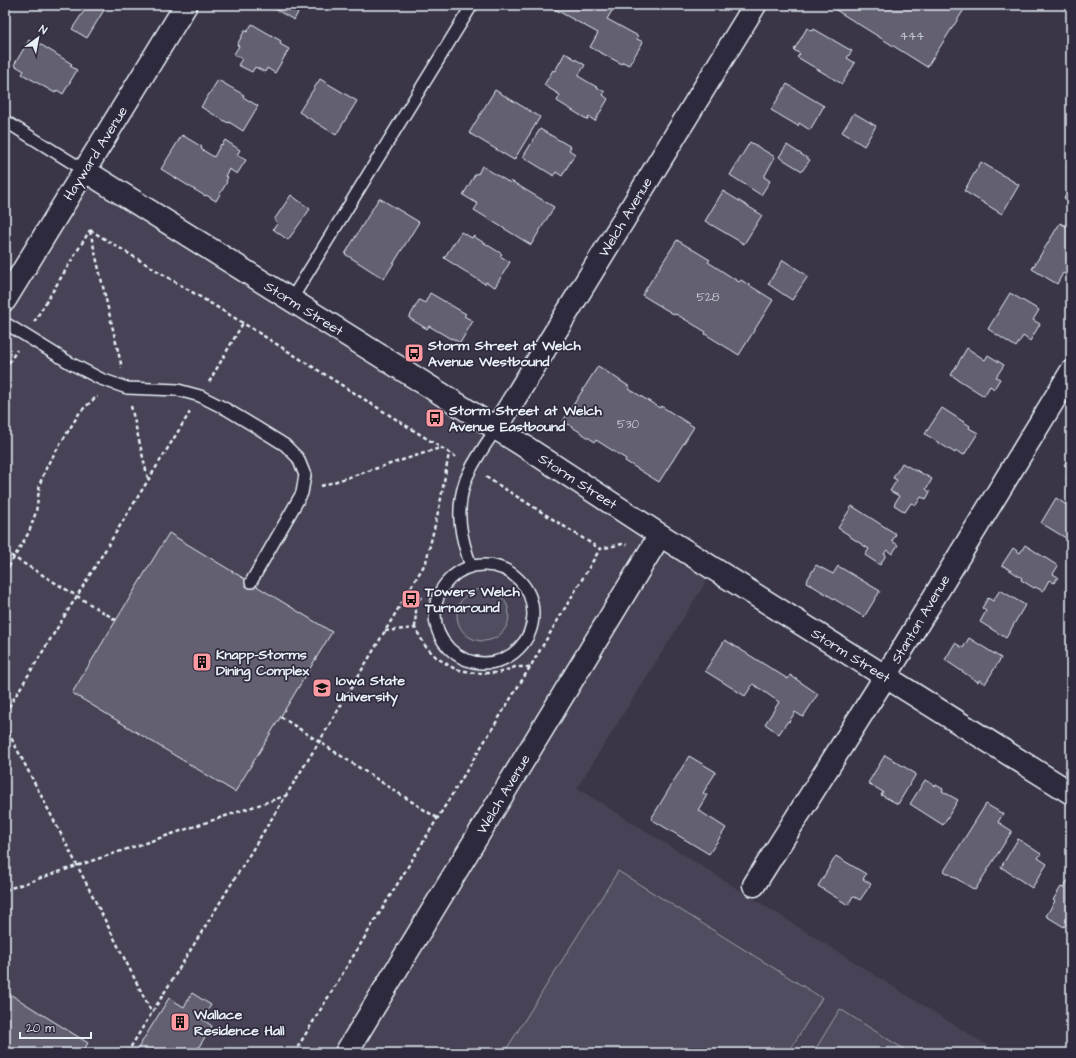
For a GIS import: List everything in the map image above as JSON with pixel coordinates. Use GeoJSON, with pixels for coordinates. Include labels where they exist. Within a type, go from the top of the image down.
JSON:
{"type":"FeatureCollection","features":[{"type":"Feature","properties":{"kind":"street","name":"Hayward Avenue"},"geometry":{"type":"LineString","coordinates":[[5,300],[186,5]]}},
{"type":"Feature","properties":{"kind":"street","name":"Welch Avenue"},"geometry":{"type":"LineString","coordinates":[[496,429],[755,5]]}},
{"type":"Feature","properties":{"kind":"street","name":"Storm Street"},"geometry":{"type":"LineString","coordinates":[[84,170],[496,429],[660,536],[1071,793]]}},
{"type":"Feature","properties":{"kind":"street","name":"Stanton Avenue"},"geometry":{"type":"LineString","coordinates":[[754,885],[1068,385]]}},
{"type":"Feature","properties":{"kind":"street","name":"Welch Avenue"},"geometry":{"type":"LineString","coordinates":[[346,1053],[660,536]]}},
{"type":"Feature","properties":{"kind":"lane"},"geometry":{"type":"LineString","coordinates":[[291,300],[472,5]]}},
{"type":"Feature","properties":{"kind":"lane"},"geometry":{"type":"LineString","coordinates":[[5,120],[84,170]]}},
{"type":"Feature","properties":{"kind":"lane"},"geometry":{"type":"LineString","coordinates":[[5,323],[70,363],[127,391],[178,390],[200,396],[226,409],[285,445],[298,458],[305,476],[302,493],[251,582]]}},
{"type":"Feature","properties":{"kind":"lane"},"geometry":{"type":"LineString","coordinates":[[471,566],[464,546],[459,514],[461,497],[465,481],[496,429]]}},
{"type":"Feature","properties":{"kind":"lane"},"geometry":{"type":"LineString","coordinates":[[493,565],[509,571],[522,582],[530,596],[533,613],[531,629],[523,644],[510,656],[496,662],[480,663],[465,659],[451,651],[441,638],[435,624],[434,608],[439,592],[448,580],[461,570],[471,566],[493,565]]}},
{"type":"Feature","properties":{"kind":"path"},"geometry":{"type":"LineString","coordinates":[[90,230],[456,458]]}},
{"type":"Feature","properties":{"kind":"path"},"geometry":{"type":"LineString","coordinates":[[5,369],[90,230]]}},
{"type":"Feature","properties":{"kind":"path"},"geometry":{"type":"LineString","coordinates":[[90,230],[148,480]]}},
{"type":"Feature","properties":{"kind":"path"},"geometry":{"type":"LineString","coordinates":[[5,713],[243,324]]}},
{"type":"Feature","properties":{"kind":"path"},"geometry":{"type":"LineString","coordinates":[[5,573],[29,532],[36,512],[40,484],[48,464],[80,412],[96,397],[127,391]]}},
{"type":"Feature","properties":{"kind":"path"},"geometry":{"type":"LineString","coordinates":[[302,493],[441,448]]}},
{"type":"Feature","properties":{"kind":"path"},"geometry":{"type":"LineString","coordinates":[[127,1053],[319,742],[426,562],[440,504],[449,453]]}},
{"type":"Feature","properties":{"kind":"path"},"geometry":{"type":"LineString","coordinates":[[486,477],[600,549],[622,544],[628,545]]}},
{"type":"Feature","properties":{"kind":"path"},"geometry":{"type":"LineString","coordinates":[[294,1053],[530,667],[600,549]]}},
{"type":"Feature","properties":{"kind":"path"},"geometry":{"type":"LineString","coordinates":[[5,552],[116,620]]}},
{"type":"Feature","properties":{"kind":"path"},"geometry":{"type":"LineString","coordinates":[[410,588],[421,596],[416,610],[415,628],[426,647],[437,658],[455,669],[476,673],[498,672],[515,667],[530,667]]}},
{"type":"Feature","properties":{"kind":"path"},"geometry":{"type":"LineString","coordinates":[[384,632],[415,628]]}},
{"type":"Feature","properties":{"kind":"path"},"geometry":{"type":"LineString","coordinates":[[280,717],[438,818]]}},
{"type":"Feature","properties":{"kind":"path"},"geometry":{"type":"LineString","coordinates":[[5,726],[152,1013]]}},
{"type":"Feature","properties":{"kind":"path"},"geometry":{"type":"LineString","coordinates":[[5,890],[286,796]]}},
{"type":"Feature","properties":{"kind":"shaded area","name":"Iowa State University"},"geometry":{"type":"Polygon","coordinates":[[[84,170],[714,569],[577,788],[999,1053],[5,1053],[5,300],[84,170]]]}},
{"type":"Feature","properties":{"kind":"shaded area"},"geometry":{"type":"Polygon","coordinates":[[[483,589],[493,591],[501,597],[507,605],[509,615],[507,625],[501,633],[493,639],[483,641],[473,639],[465,633],[459,625],[457,615],[459,605],[465,597],[473,591],[483,589]]]}},
{"type":"Feature","properties":{"kind":"shaded area"},"geometry":{"type":"Polygon","coordinates":[[[618,871],[822,998],[788,1053],[504,1053],[618,871]]]}},
{"type":"Feature","properties":{"kind":"shaded area"},"geometry":{"type":"Polygon","coordinates":[[[840,1009],[910,1053],[813,1053],[840,1009]]]}},
{"type":"Feature","properties":{"kind":"building"},"geometry":{"type":"Polygon","coordinates":[[[74,5],[107,5],[87,38],[72,29],[84,11],[74,5]]]}},
{"type":"Feature","properties":{"kind":"building"},"geometry":{"type":"Polygon","coordinates":[[[268,5],[302,5],[294,20],[268,5]]]}},
{"type":"Feature","properties":{"kind":"building"},"geometry":{"type":"Polygon","coordinates":[[[547,5],[606,5],[613,9],[607,19],[638,36],[637,39],[643,42],[629,65],[623,62],[622,64],[590,47],[598,33],[547,5]]]}},
{"type":"Feature","properties":{"kind":"building"},"geometry":{"type":"Polygon","coordinates":[[[828,5],[967,5],[927,67],[828,5]]]}},
{"type":"Feature","properties":{"kind":"building"},"geometry":{"type":"Polygon","coordinates":[[[252,24],[281,41],[280,44],[289,49],[275,73],[267,68],[265,72],[255,67],[252,72],[238,65],[242,59],[234,54],[239,46],[237,45],[245,30],[247,32],[252,24]]]}},
{"type":"Feature","properties":{"kind":"building"},"geometry":{"type":"Polygon","coordinates":[[[807,28],[813,31],[814,29],[852,51],[847,58],[855,63],[842,84],[797,57],[800,54],[794,50],[807,28]]]}},
{"type":"Feature","properties":{"kind":"building"},"geometry":{"type":"Polygon","coordinates":[[[29,40],[34,43],[35,41],[72,64],[70,66],[77,70],[63,94],[57,90],[55,93],[22,74],[24,71],[14,65],[29,40]]]}},
{"type":"Feature","properties":{"kind":"building"},"geometry":{"type":"Polygon","coordinates":[[[565,53],[585,65],[578,76],[605,92],[603,95],[608,99],[595,121],[589,117],[588,120],[557,101],[560,95],[544,85],[553,70],[555,71],[565,53]]]}},
{"type":"Feature","properties":{"kind":"building"},"geometry":{"type":"Polygon","coordinates":[[[320,79],[357,101],[336,135],[299,112],[320,79]]]}},
{"type":"Feature","properties":{"kind":"building"},"geometry":{"type":"Polygon","coordinates":[[[218,80],[244,95],[243,97],[258,106],[243,131],[201,107],[218,80]]]}},
{"type":"Feature","properties":{"kind":"building"},"geometry":{"type":"Polygon","coordinates":[[[787,84],[824,106],[810,130],[799,123],[798,126],[771,110],[787,84]]]}},
{"type":"Feature","properties":{"kind":"building"},"geometry":{"type":"Polygon","coordinates":[[[495,90],[540,117],[514,160],[469,133],[495,90]]]}},
{"type":"Feature","properties":{"kind":"building"},"geometry":{"type":"Polygon","coordinates":[[[854,113],[876,126],[864,146],[842,132],[854,113]]]}},
{"type":"Feature","properties":{"kind":"building"},"geometry":{"type":"Polygon","coordinates":[[[540,129],[571,147],[569,150],[575,154],[562,176],[556,172],[554,176],[523,157],[540,129]]]}},
{"type":"Feature","properties":{"kind":"building"},"geometry":{"type":"Polygon","coordinates":[[[182,135],[202,147],[201,149],[214,157],[225,140],[240,150],[237,155],[246,160],[237,174],[229,169],[225,176],[228,177],[227,182],[216,201],[206,195],[205,196],[161,169],[182,135]]]}},
{"type":"Feature","properties":{"kind":"building"},"geometry":{"type":"Polygon","coordinates":[[[750,142],[775,157],[764,177],[770,181],[761,195],[730,175],[750,142]]]}},
{"type":"Feature","properties":{"kind":"building"},"geometry":{"type":"Polygon","coordinates":[[[787,145],[810,160],[802,171],[779,157],[787,145]]]}},
{"type":"Feature","properties":{"kind":"building"},"geometry":{"type":"Polygon","coordinates":[[[981,162],[1019,185],[1002,214],[964,191],[981,162]]]}},
{"type":"Feature","properties":{"kind":"building"},"geometry":{"type":"Polygon","coordinates":[[[482,166],[510,183],[511,181],[554,207],[531,245],[474,210],[478,204],[463,195],[482,166]]]}},
{"type":"Feature","properties":{"kind":"building"},"geometry":{"type":"Polygon","coordinates":[[[1071,187],[1071,202],[1064,198],[1071,187]]]}},
{"type":"Feature","properties":{"kind":"building"},"geometry":{"type":"Polygon","coordinates":[[[723,191],[762,215],[744,244],[705,221],[723,191]]]}},
{"type":"Feature","properties":{"kind":"building"},"geometry":{"type":"Polygon","coordinates":[[[291,195],[310,209],[288,240],[273,229],[278,223],[274,220],[291,195]]]}},
{"type":"Feature","properties":{"kind":"building"},"geometry":{"type":"Polygon","coordinates":[[[379,198],[419,222],[384,279],[345,254],[379,198]]]}},
{"type":"Feature","properties":{"kind":"building"},"geometry":{"type":"Polygon","coordinates":[[[1060,223],[1071,229],[1071,277],[1063,273],[1057,284],[1032,269],[1060,223]]]}},
{"type":"Feature","properties":{"kind":"building"},"geometry":{"type":"Polygon","coordinates":[[[461,232],[472,238],[473,236],[502,254],[500,256],[510,262],[495,287],[486,282],[485,284],[444,258],[461,232]]]}},
{"type":"Feature","properties":{"kind":"building"},"geometry":{"type":"Polygon","coordinates":[[[677,240],[710,260],[708,262],[739,282],[741,280],[773,300],[739,355],[705,334],[706,332],[642,295],[677,240]]]}},
{"type":"Feature","properties":{"kind":"building"},"geometry":{"type":"Polygon","coordinates":[[[783,260],[808,276],[792,300],[768,284],[783,260]]]}},
{"type":"Feature","properties":{"kind":"building"},"geometry":{"type":"Polygon","coordinates":[[[430,293],[466,314],[464,316],[473,321],[460,343],[429,326],[427,329],[409,318],[419,300],[425,303],[430,293]]]}},
{"type":"Feature","properties":{"kind":"building"},"geometry":{"type":"Polygon","coordinates":[[[1010,293],[1039,310],[1033,320],[1040,324],[1030,341],[1023,336],[1016,347],[988,329],[1010,293]]]}},
{"type":"Feature","properties":{"kind":"building"},"geometry":{"type":"Polygon","coordinates":[[[967,348],[985,360],[988,355],[1004,365],[996,377],[1000,379],[994,389],[990,386],[984,396],[951,375],[967,348]]]}},
{"type":"Feature","properties":{"kind":"building"},"geometry":{"type":"Polygon","coordinates":[[[598,366],[630,387],[629,389],[660,408],[661,406],[694,427],[659,482],[625,461],[626,459],[596,440],[595,442],[563,421],[598,366]]]}},
{"type":"Feature","properties":{"kind":"building"},"geometry":{"type":"Polygon","coordinates":[[[942,408],[978,433],[964,455],[956,451],[955,453],[925,434],[942,408]]]}},
{"type":"Feature","properties":{"kind":"building"},"geometry":{"type":"Polygon","coordinates":[[[1071,454],[1071,469],[1064,465],[1071,454]]]}},
{"type":"Feature","properties":{"kind":"building"},"geometry":{"type":"Polygon","coordinates":[[[902,463],[932,479],[926,489],[930,492],[926,499],[921,497],[916,505],[911,503],[905,512],[894,505],[899,496],[890,491],[897,480],[893,478],[902,463]]]}},
{"type":"Feature","properties":{"kind":"building"},"geometry":{"type":"Polygon","coordinates":[[[1071,470],[1071,481],[1066,478],[1071,470]]]}},
{"type":"Feature","properties":{"kind":"building"},"geometry":{"type":"Polygon","coordinates":[[[1056,498],[1071,508],[1071,539],[1070,538],[1069,540],[1041,523],[1056,498]]]}},
{"type":"Feature","properties":{"kind":"building"},"geometry":{"type":"Polygon","coordinates":[[[852,506],[896,534],[892,541],[898,545],[892,554],[887,550],[884,554],[886,555],[880,565],[865,555],[869,549],[838,528],[852,506]]]}},
{"type":"Feature","properties":{"kind":"building","name":"Knapp-Storms Dining Complex"},"geometry":{"type":"Polygon","coordinates":[[[169,533],[332,632],[235,792],[72,693],[169,533]]]}},
{"type":"Feature","properties":{"kind":"building"},"geometry":{"type":"Polygon","coordinates":[[[1025,545],[1058,566],[1053,574],[1058,577],[1054,583],[1049,580],[1043,591],[1035,587],[1034,588],[1021,580],[1022,578],[1002,565],[1013,548],[1020,553],[1025,545]]]}},
{"type":"Feature","properties":{"kind":"building"},"geometry":{"type":"Polygon","coordinates":[[[816,565],[833,574],[838,566],[880,591],[864,617],[806,582],[816,565]]]}},
{"type":"Feature","properties":{"kind":"building"},"geometry":{"type":"Polygon","coordinates":[[[1000,590],[1025,605],[1006,638],[980,622],[986,611],[982,608],[988,598],[993,601],[1000,590]]]}},
{"type":"Feature","properties":{"kind":"building"},"geometry":{"type":"Polygon","coordinates":[[[969,638],[1001,658],[985,684],[979,680],[978,682],[945,660],[955,643],[963,648],[969,638]]]}},
{"type":"Feature","properties":{"kind":"building"},"geometry":{"type":"Polygon","coordinates":[[[725,640],[788,679],[790,675],[818,694],[803,717],[795,712],[779,734],[765,724],[779,702],[753,684],[745,696],[705,671],[725,640]]]}},
{"type":"Feature","properties":{"kind":"building"},"geometry":{"type":"Polygon","coordinates":[[[1071,706],[1071,718],[1066,715],[1071,706]]]}},
{"type":"Feature","properties":{"kind":"building"},"geometry":{"type":"Polygon","coordinates":[[[885,755],[916,774],[898,804],[881,795],[883,792],[868,783],[885,755]]]}},
{"type":"Feature","properties":{"kind":"building"},"geometry":{"type":"Polygon","coordinates":[[[689,756],[716,772],[703,793],[707,795],[698,810],[726,828],[709,854],[651,819],[689,756]]]}},
{"type":"Feature","properties":{"kind":"building"},"geometry":{"type":"Polygon","coordinates":[[[925,780],[943,789],[942,791],[958,800],[943,825],[910,804],[925,780]]]}},
{"type":"Feature","properties":{"kind":"building"},"geometry":{"type":"Polygon","coordinates":[[[986,804],[1003,814],[998,822],[1012,831],[975,890],[944,871],[986,804]]]}},
{"type":"Feature","properties":{"kind":"building"},"geometry":{"type":"Polygon","coordinates":[[[1018,839],[1041,854],[1038,858],[1047,864],[1032,888],[1001,867],[1018,839]]]}},
{"type":"Feature","properties":{"kind":"building"},"geometry":{"type":"Polygon","coordinates":[[[836,856],[866,874],[863,879],[871,884],[860,900],[853,896],[848,905],[818,886],[836,856]]]}},
{"type":"Feature","properties":{"kind":"building"},"geometry":{"type":"Polygon","coordinates":[[[1071,876],[1071,924],[1067,922],[1064,927],[1046,916],[1061,887],[1063,888],[1071,876]]]}},
{"type":"Feature","properties":{"kind":"building"},"geometry":{"type":"Polygon","coordinates":[[[5,991],[88,1043],[82,1053],[5,1053],[5,991]]]}},
{"type":"Feature","properties":{"kind":"building","name":"Wallace Residence Hall"},"geometry":{"type":"Polygon","coordinates":[[[192,993],[211,1005],[202,1019],[212,1026],[195,1053],[135,1053],[169,998],[184,1007],[192,993]]]}},
{"type":"Feature","properties":{"kind":"place","name":"Storm Street at Welch Avenue Westbound"},"geometry":{"type":"Point","coordinates":[414,353]}},
{"type":"Feature","properties":{"kind":"place","name":"Storm Street at Welch Avenue Eastbound"},"geometry":{"type":"Point","coordinates":[435,418]}},
{"type":"Feature","properties":{"kind":"place","name":"Towers Welch Turnaround"},"geometry":{"type":"Point","coordinates":[411,599]}},
{"type":"Feature","properties":{"kind":"place","name":"Knapp-Storms Dining Complex"},"geometry":{"type":"Point","coordinates":[202,662]}},
{"type":"Feature","properties":{"kind":"place","name":"Iowa State University"},"geometry":{"type":"Point","coordinates":[322,688]}},
{"type":"Feature","properties":{"kind":"place","name":"Wallace Residence Hall"},"geometry":{"type":"Point","coordinates":[180,1022]}}]}
